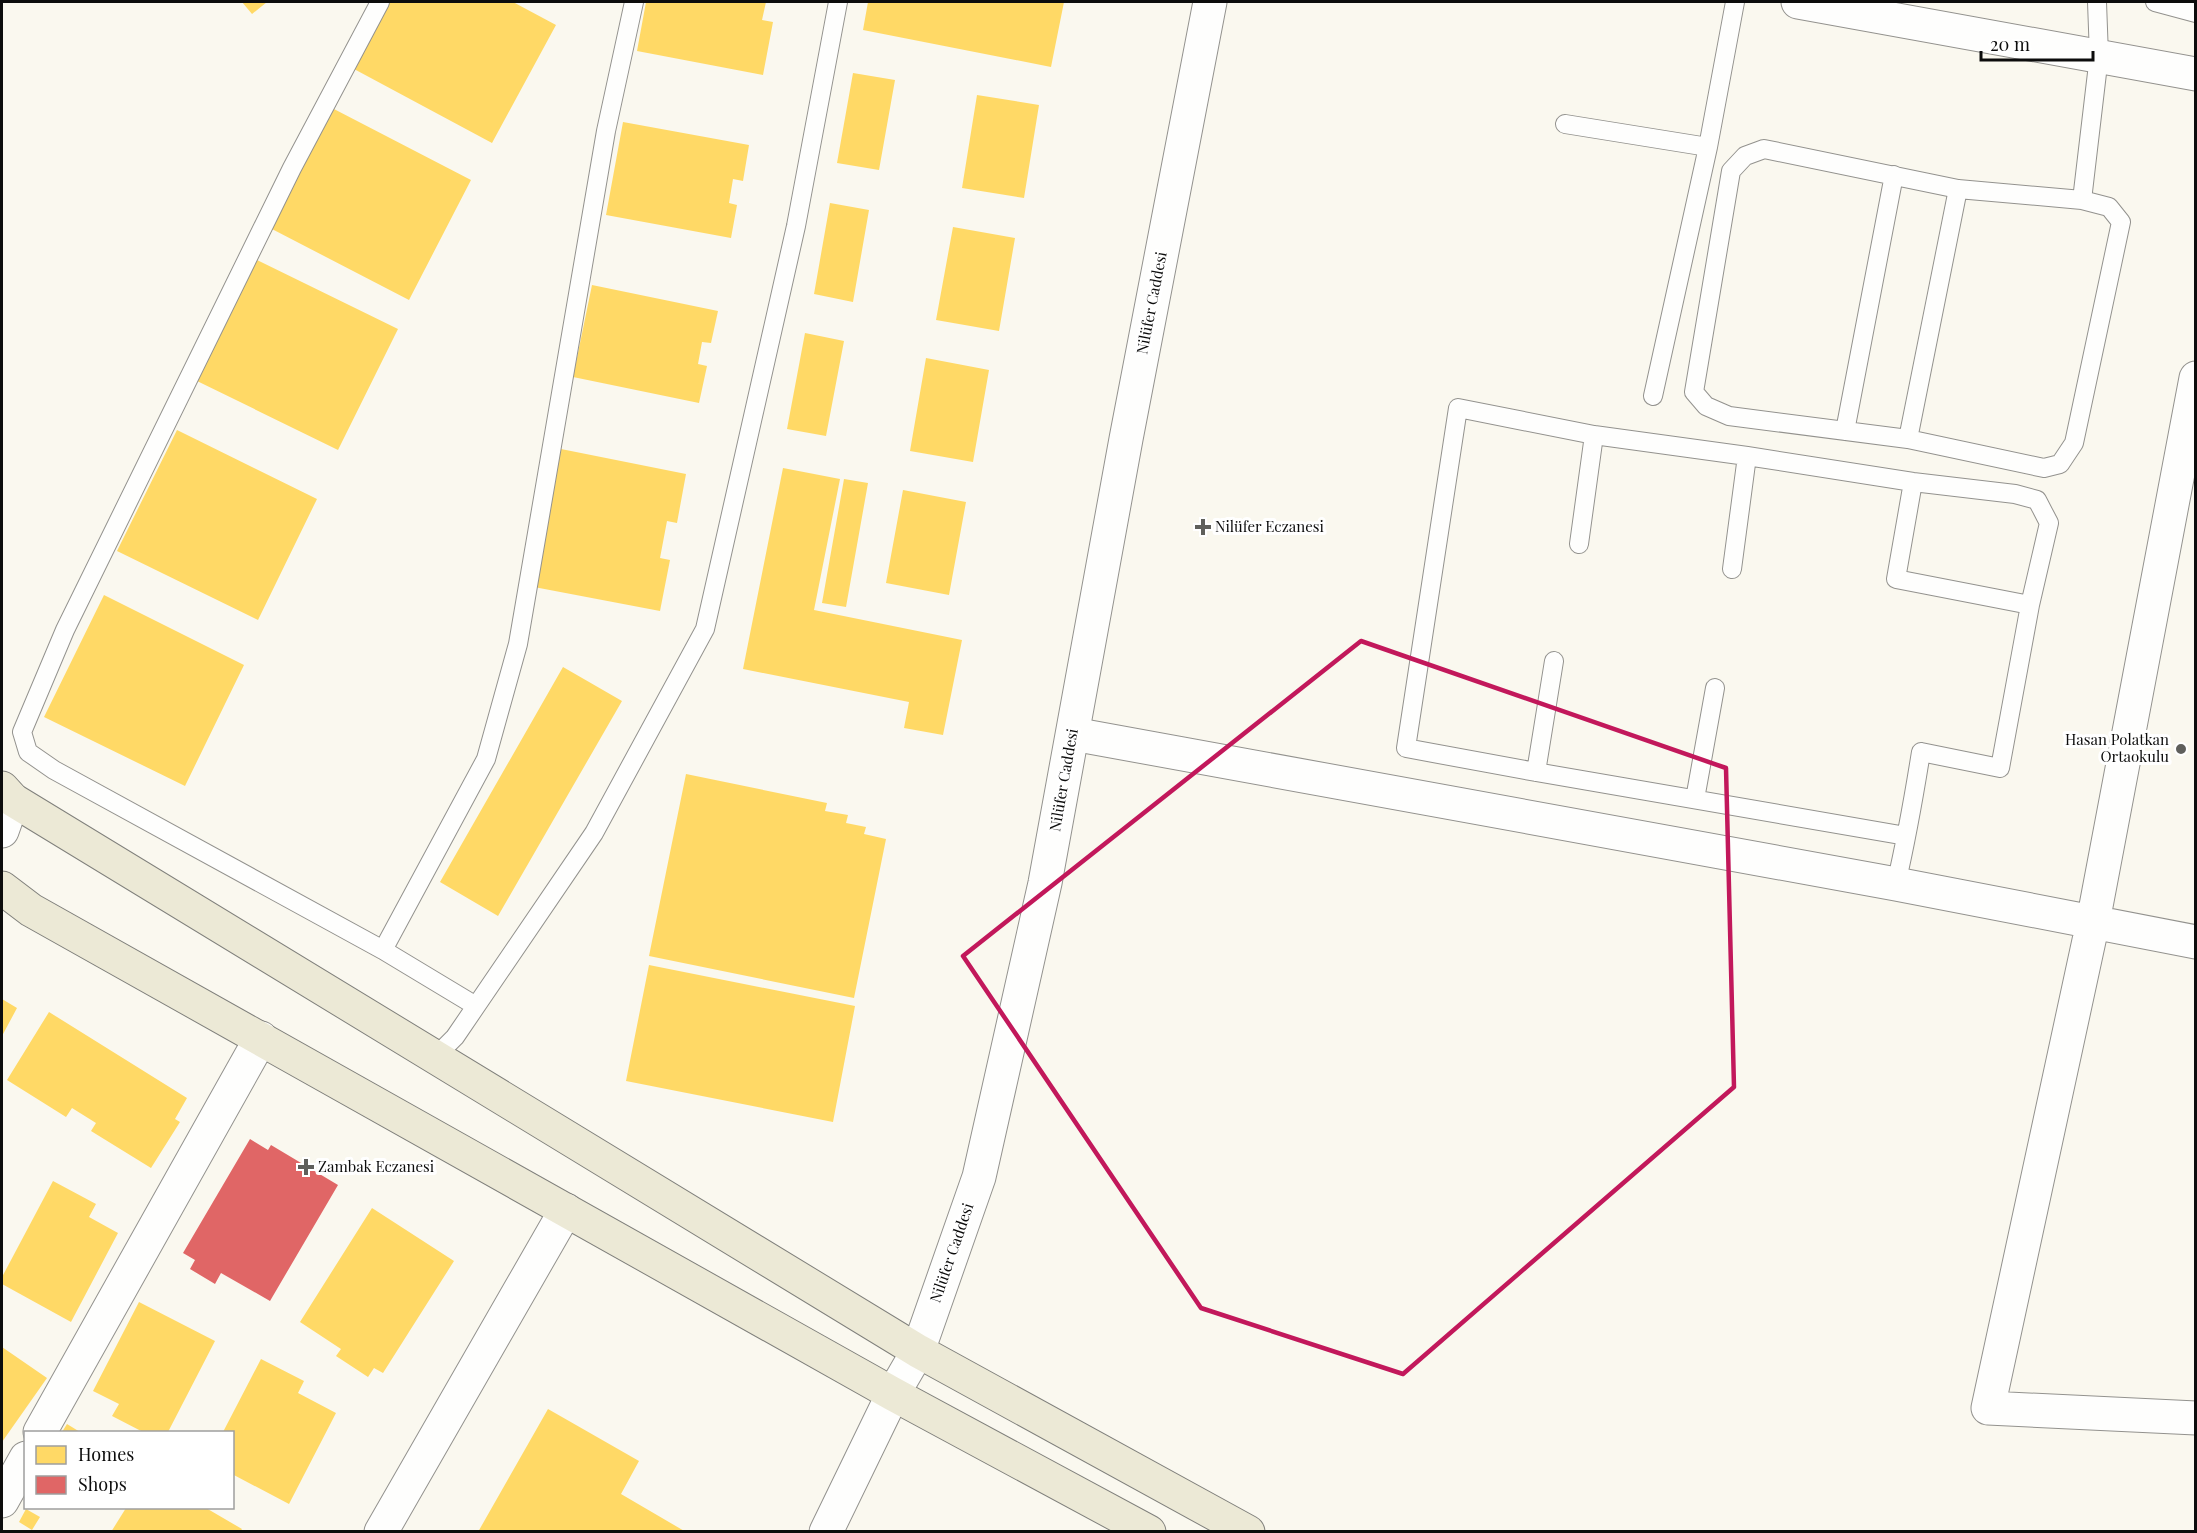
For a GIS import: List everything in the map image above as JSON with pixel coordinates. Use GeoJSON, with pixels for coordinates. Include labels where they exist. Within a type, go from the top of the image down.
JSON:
{"type":"FeatureCollection","features":[{"type":"Feature","properties":{"kind":"main road"},"geometry":{"type":"LineString","coordinates":[[8,794],[918,1351],[1248,1532]]}},
{"type":"Feature","properties":{"kind":"main road"},"geometry":{"type":"LineString","coordinates":[[2,888],[32,910],[893,1394],[1149,1532]]}},
{"type":"Feature","properties":{"kind":"street","name":"Nilüfer Caddesi"},"geometry":{"type":"LineString","coordinates":[[826,1532],[893,1394],[918,1351],[979,1177],[1045,883],[1130,416],[1210,2]]}},
{"type":"Feature","properties":{"kind":"street"},"geometry":{"type":"LineString","coordinates":[[1798,2],[2196,74]]}},
{"type":"Feature","properties":{"kind":"street"},"geometry":{"type":"LineString","coordinates":[[2196,378],[2093,922],[1988,1408],[2196,1418]]}},
{"type":"Feature","properties":{"kind":"street"},"geometry":{"type":"LineString","coordinates":[[1072,734],[1896,884],[2196,942]]}},
{"type":"Feature","properties":{"kind":"street"},"geometry":{"type":"LineString","coordinates":[[2,831],[8,794]]}},
{"type":"Feature","properties":{"kind":"street"},"geometry":{"type":"LineString","coordinates":[[41,1431],[261,1038]]}},
{"type":"Feature","properties":{"kind":"street"},"geometry":{"type":"LineString","coordinates":[[381,1532],[567,1210]]}},
{"type":"Feature","properties":{"kind":"street"},"geometry":{"type":"LineString","coordinates":[[2,1501],[24,1462]]}},
{"type":"Feature","properties":{"kind":"lane"},"geometry":{"type":"LineString","coordinates":[[380,2],[292,168],[186,383],[65,630],[22,732],[28,752],[54,770],[383,950],[476,1006]]}},
{"type":"Feature","properties":{"kind":"lane"},"geometry":{"type":"LineString","coordinates":[[383,950],[486,759],[518,644],[606,131],[634,2]]}},
{"type":"Feature","properties":{"kind":"lane"},"geometry":{"type":"LineString","coordinates":[[435,1057],[455,1037],[594,833],[705,629],[796,226],[838,2]]}},
{"type":"Feature","properties":{"kind":"lane"},"geometry":{"type":"LineString","coordinates":[[1653,396],[1708,147],[1735,2]]}},
{"type":"Feature","properties":{"kind":"lane"},"geometry":{"type":"LineString","coordinates":[[2082,200],[2098,56],[2097,2]]}},
{"type":"Feature","properties":{"kind":"lane"},"geometry":{"type":"LineString","coordinates":[[2155,2],[2196,13]]}},
{"type":"Feature","properties":{"kind":"lane"},"geometry":{"type":"LineString","coordinates":[[1565,124],[1708,147]]}},
{"type":"Feature","properties":{"kind":"lane"},"geometry":{"type":"LineString","coordinates":[[1764,149],[1958,189],[2082,200],[2109,207],[2121,222],[2074,443],[2060,464],[2043,468],[1908,439],[1729,416],[1706,406],[1694,392],[1731,171],[1745,156],[1764,149]]}},
{"type":"Feature","properties":{"kind":"lane"},"geometry":{"type":"LineString","coordinates":[[1845,431],[1893,175]]}},
{"type":"Feature","properties":{"kind":"lane"},"geometry":{"type":"LineString","coordinates":[[1908,439],[1958,189]]}},
{"type":"Feature","properties":{"kind":"lane"},"geometry":{"type":"LineString","coordinates":[[1896,884],[1906,836],[1922,752],[2000,768],[2030,605],[2049,523],[2037,500],[2015,494],[1913,483],[1747,456],[1594,435],[1458,408],[1406,748],[1906,836]]}},
{"type":"Feature","properties":{"kind":"lane"},"geometry":{"type":"LineString","coordinates":[[1579,544],[1594,435]]}},
{"type":"Feature","properties":{"kind":"lane"},"geometry":{"type":"LineString","coordinates":[[1732,569],[1747,456]]}},
{"type":"Feature","properties":{"kind":"lane"},"geometry":{"type":"LineString","coordinates":[[1913,483],[1896,579],[2030,605]]}},
{"type":"Feature","properties":{"kind":"lane"},"geometry":{"type":"LineString","coordinates":[[1536,772],[1554,661]]}},
{"type":"Feature","properties":{"kind":"lane"},"geometry":{"type":"LineString","coordinates":[[1695,799],[1715,688]]}},
{"type":"Feature","properties":{"kind":"highlighted area"},"geometry":{"type":"Polygon","coordinates":[[[1361,641],[1726,768],[1734,1087],[1403,1374],[1201,1308],[963,956],[1361,641]]]}},
{"type":"Feature","properties":{"kind":"building: Homes"},"geometry":{"type":"Polygon","coordinates":[[[242,2],[267,2],[252,14],[242,2]]]}},
{"type":"Feature","properties":{"kind":"building: Homes"},"geometry":{"type":"Polygon","coordinates":[[[390,2],[513,2],[556,25],[492,143],[354,69],[390,2]]]}},
{"type":"Feature","properties":{"kind":"building: Homes"},"geometry":{"type":"Polygon","coordinates":[[[646,2],[766,2],[762,20],[773,22],[763,75],[637,51],[646,2]]]}},
{"type":"Feature","properties":{"kind":"building: Homes"},"geometry":{"type":"Polygon","coordinates":[[[868,2],[1064,2],[1051,67],[863,30],[868,2]]]}},
{"type":"Feature","properties":{"kind":"building: Homes"},"geometry":{"type":"Polygon","coordinates":[[[853,73],[895,80],[879,170],[837,163],[853,73]]]}},
{"type":"Feature","properties":{"kind":"building: Homes"},"geometry":{"type":"Polygon","coordinates":[[[977,95],[1039,105],[1024,198],[962,188],[977,95]]]}},
{"type":"Feature","properties":{"kind":"building: Homes"},"geometry":{"type":"Polygon","coordinates":[[[332,108],[471,180],[409,300],[270,228],[332,108]]]}},
{"type":"Feature","properties":{"kind":"building: Homes"},"geometry":{"type":"Polygon","coordinates":[[[623,122],[749,145],[743,181],[733,179],[729,203],[737,205],[731,238],[606,215],[623,122]]]}},
{"type":"Feature","properties":{"kind":"building: Homes"},"geometry":{"type":"Polygon","coordinates":[[[830,203],[869,210],[853,302],[814,294],[830,203]]]}},
{"type":"Feature","properties":{"kind":"building: Homes"},"geometry":{"type":"Polygon","coordinates":[[[953,227],[1015,238],[999,331],[936,320],[953,227]]]}},
{"type":"Feature","properties":{"kind":"building: Homes"},"geometry":{"type":"Polygon","coordinates":[[[257,260],[398,329],[338,450],[197,381],[257,260]]]}},
{"type":"Feature","properties":{"kind":"building: Homes"},"geometry":{"type":"Polygon","coordinates":[[[592,285],[718,311],[711,343],[702,342],[698,364],[707,366],[699,403],[573,377],[592,285]]]}},
{"type":"Feature","properties":{"kind":"building: Homes"},"geometry":{"type":"Polygon","coordinates":[[[805,333],[844,341],[826,436],[787,429],[805,333]]]}},
{"type":"Feature","properties":{"kind":"building: Homes"},"geometry":{"type":"Polygon","coordinates":[[[926,358],[989,370],[973,462],[910,451],[926,358]]]}},
{"type":"Feature","properties":{"kind":"building: Homes"},"geometry":{"type":"Polygon","coordinates":[[[177,430],[317,499],[258,620],[117,551],[177,430]]]}},
{"type":"Feature","properties":{"kind":"building: Homes"},"geometry":{"type":"Polygon","coordinates":[[[561,449],[686,474],[677,523],[667,521],[660,558],[670,560],[660,611],[534,587],[561,449]]]}},
{"type":"Feature","properties":{"kind":"building: Homes"},"geometry":{"type":"Polygon","coordinates":[[[783,468],[840,479],[814,610],[962,640],[943,735],[904,728],[909,702],[743,669],[783,468]]]}},
{"type":"Feature","properties":{"kind":"building: Homes"},"geometry":{"type":"Polygon","coordinates":[[[844,479],[868,483],[846,607],[822,603],[844,479]]]}},
{"type":"Feature","properties":{"kind":"building: Homes"},"geometry":{"type":"Polygon","coordinates":[[[903,490],[966,502],[949,595],[886,583],[903,490]]]}},
{"type":"Feature","properties":{"kind":"building: Homes"},"geometry":{"type":"Polygon","coordinates":[[[104,595],[244,665],[185,786],[44,717],[104,595]]]}},
{"type":"Feature","properties":{"kind":"building: Homes"},"geometry":{"type":"Polygon","coordinates":[[[563,667],[622,701],[498,916],[440,882],[563,667]]]}},
{"type":"Feature","properties":{"kind":"building: Homes"},"geometry":{"type":"Polygon","coordinates":[[[686,774],[827,803],[825,811],[848,815],[846,823],[866,827],[864,834],[886,839],[854,998],[649,956],[686,774]]]}},
{"type":"Feature","properties":{"kind":"building: Homes"},"geometry":{"type":"Polygon","coordinates":[[[649,965],[855,1006],[833,1122],[626,1081],[649,965]]]}},
{"type":"Feature","properties":{"kind":"building: Homes"},"geometry":{"type":"Polygon","coordinates":[[[2,999],[17,1008],[2,1036],[2,999]]]}},
{"type":"Feature","properties":{"kind":"building: Homes"},"geometry":{"type":"Polygon","coordinates":[[[49,1012],[187,1098],[175,1119],[180,1122],[151,1168],[91,1131],[96,1123],[72,1108],[66,1117],[7,1080],[49,1012]]]}},
{"type":"Feature","properties":{"kind":"building: Homes"},"geometry":{"type":"Polygon","coordinates":[[[53,1181],[96,1204],[89,1217],[118,1233],[71,1322],[2,1284],[2,1277],[53,1181]]]}},
{"type":"Feature","properties":{"kind":"building: Homes"},"geometry":{"type":"Polygon","coordinates":[[[372,1208],[454,1261],[383,1373],[374,1368],[368,1377],[336,1356],[341,1349],[300,1322],[372,1208]]]}},
{"type":"Feature","properties":{"kind":"building: Homes"},"geometry":{"type":"Polygon","coordinates":[[[139,1302],[215,1341],[169,1431],[141,1431],[112,1416],[119,1404],[93,1391],[139,1302]]]}},
{"type":"Feature","properties":{"kind":"building: Homes"},"geometry":{"type":"Polygon","coordinates":[[[2,1347],[47,1378],[2,1442],[2,1347]]]}},
{"type":"Feature","properties":{"kind":"building: Homes"},"geometry":{"type":"Polygon","coordinates":[[[261,1359],[304,1381],[298,1393],[336,1413],[289,1504],[234,1475],[234,1431],[224,1431],[261,1359]]]}},
{"type":"Feature","properties":{"kind":"building: Homes"},"geometry":{"type":"Polygon","coordinates":[[[548,1409],[639,1461],[621,1494],[686,1532],[478,1532],[548,1409]]]}},
{"type":"Feature","properties":{"kind":"building: Homes"},"geometry":{"type":"Polygon","coordinates":[[[67,1424],[78,1431],[63,1431],[67,1424]]]}},
{"type":"Feature","properties":{"kind":"building: Homes"},"geometry":{"type":"Polygon","coordinates":[[[26,1509],[40,1517],[32,1530],[19,1522],[26,1509]]]}},
{"type":"Feature","properties":{"kind":"building: Homes"},"geometry":{"type":"Polygon","coordinates":[[[125,1509],[208,1509],[242,1529],[240,1532],[111,1532],[125,1509]]]}},
{"type":"Feature","properties":{"kind":"building: Shops"},"geometry":{"type":"Polygon","coordinates":[[[250,1139],[268,1150],[271,1145],[338,1185],[270,1301],[221,1273],[215,1284],[190,1269],[195,1260],[183,1253],[250,1139]]]}},
{"type":"Feature","properties":{"kind":"place","name":"Nilüfer Eczanesi"},"geometry":{"type":"Point","coordinates":[1203,527]}},
{"type":"Feature","properties":{"kind":"place","name":"Hasan Polatkan Ortaokulu"},"geometry":{"type":"Point","coordinates":[2181,749]}},
{"type":"Feature","properties":{"kind":"place","name":"Zambak Eczanesi"},"geometry":{"type":"Point","coordinates":[306,1167]}}]}
